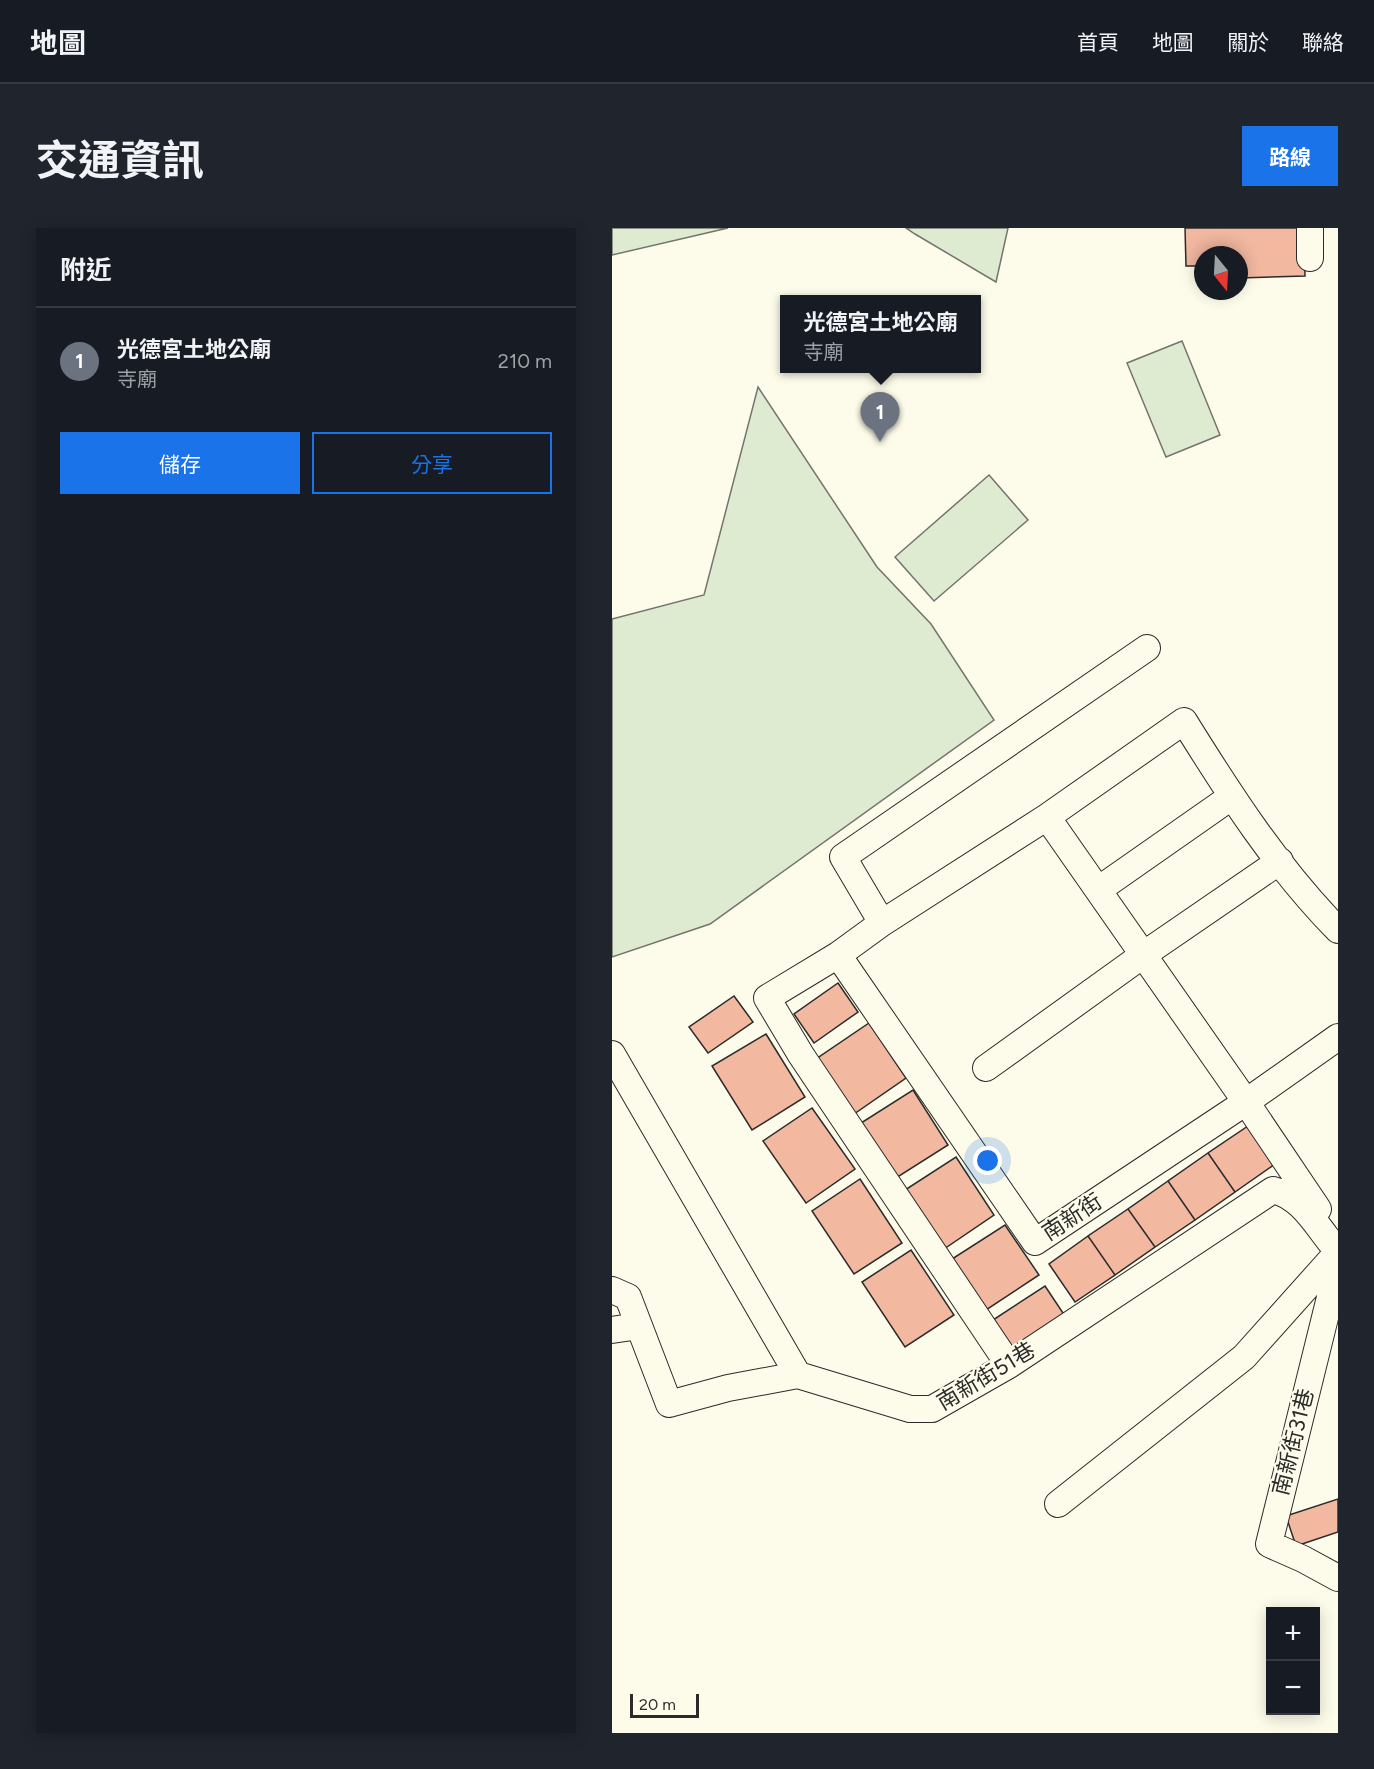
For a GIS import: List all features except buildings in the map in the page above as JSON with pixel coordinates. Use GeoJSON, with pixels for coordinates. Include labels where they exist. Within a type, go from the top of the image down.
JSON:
{"type":"FeatureCollection","features":[{"type":"Feature","properties":{"kind":"street"},"geometry":{"type":"LineString","coordinates":[[1310,228],[1310,258]]}},
{"type":"Feature","properties":{"kind":"street"},"geometry":{"type":"LineString","coordinates":[[882,923],[843,856],[1147,648]]}},
{"type":"Feature","properties":{"kind":"street"},"geometry":{"type":"LineString","coordinates":[[1009,1365],[801,1056],[767,998],[1047,817],[1184,722],[1231,797],[1306,895],[1338,930]]}},
{"type":"Feature","properties":{"kind":"street"},"geometry":{"type":"LineString","coordinates":[[1098,890],[1231,797]]}},
{"type":"Feature","properties":{"kind":"street"},"geometry":{"type":"LineString","coordinates":[[1047,817],[1246,1102],[1338,1240]]}},
{"type":"Feature","properties":{"kind":"street"},"geometry":{"type":"LineString","coordinates":[[986,1068],[1143,955],[1280,861]]}},
{"type":"Feature","properties":{"kind":"street","name":"南新街"},"geometry":{"type":"LineString","coordinates":[[838,954],[1035,1242],[1246,1102],[1338,1037]]}},
{"type":"Feature","properties":{"kind":"street"},"geometry":{"type":"LineString","coordinates":[[612,1053],[798,1375],[728,1388],[669,1404],[628,1297],[612,1290]]}},
{"type":"Feature","properties":{"kind":"street","name":"南新街51巷"},"geometry":{"type":"LineString","coordinates":[[798,1375],[910,1408],[932,1409],[1009,1365],[1273,1190],[1283,1192],[1298,1202],[1331,1243],[1338,1245]]}},
{"type":"Feature","properties":{"kind":"street"},"geometry":{"type":"LineString","coordinates":[[1058,1504],[1244,1357],[1338,1252]]}},
{"type":"Feature","properties":{"kind":"street","name":"南新街31巷"},"geometry":{"type":"LineString","coordinates":[[1338,1265],[1269,1544],[1338,1578]]}},
{"type":"Feature","properties":{"kind":"street"},"geometry":{"type":"LineString","coordinates":[[612,1330],[639,1326]]}},
{"type":"Feature","properties":{"kind":"green space"},"geometry":{"type":"Polygon","coordinates":[[[612,228],[728,228],[612,255],[612,228]]]}},
{"type":"Feature","properties":{"kind":"green space"},"geometry":{"type":"Polygon","coordinates":[[[906,228],[1008,228],[996,282],[915,234],[906,228]]]}},
{"type":"Feature","properties":{"kind":"green space"},"geometry":{"type":"Polygon","coordinates":[[[1182,341],[1220,435],[1166,457],[1127,363],[1182,341]]]}},
{"type":"Feature","properties":{"kind":"green space"},"geometry":{"type":"Polygon","coordinates":[[[758,387],[877,567],[931,624],[994,720],[710,924],[612,957],[612,619],[704,595],[758,387]]]}},
{"type":"Feature","properties":{"kind":"green space"},"geometry":{"type":"Polygon","coordinates":[[[989,475],[1028,520],[934,601],[895,557],[989,475]]]}},
{"type":"Feature","properties":{"kind":"place","name":"光德宮土地公廟"},"geometry":{"type":"Point","coordinates":[880,442]}}]}
